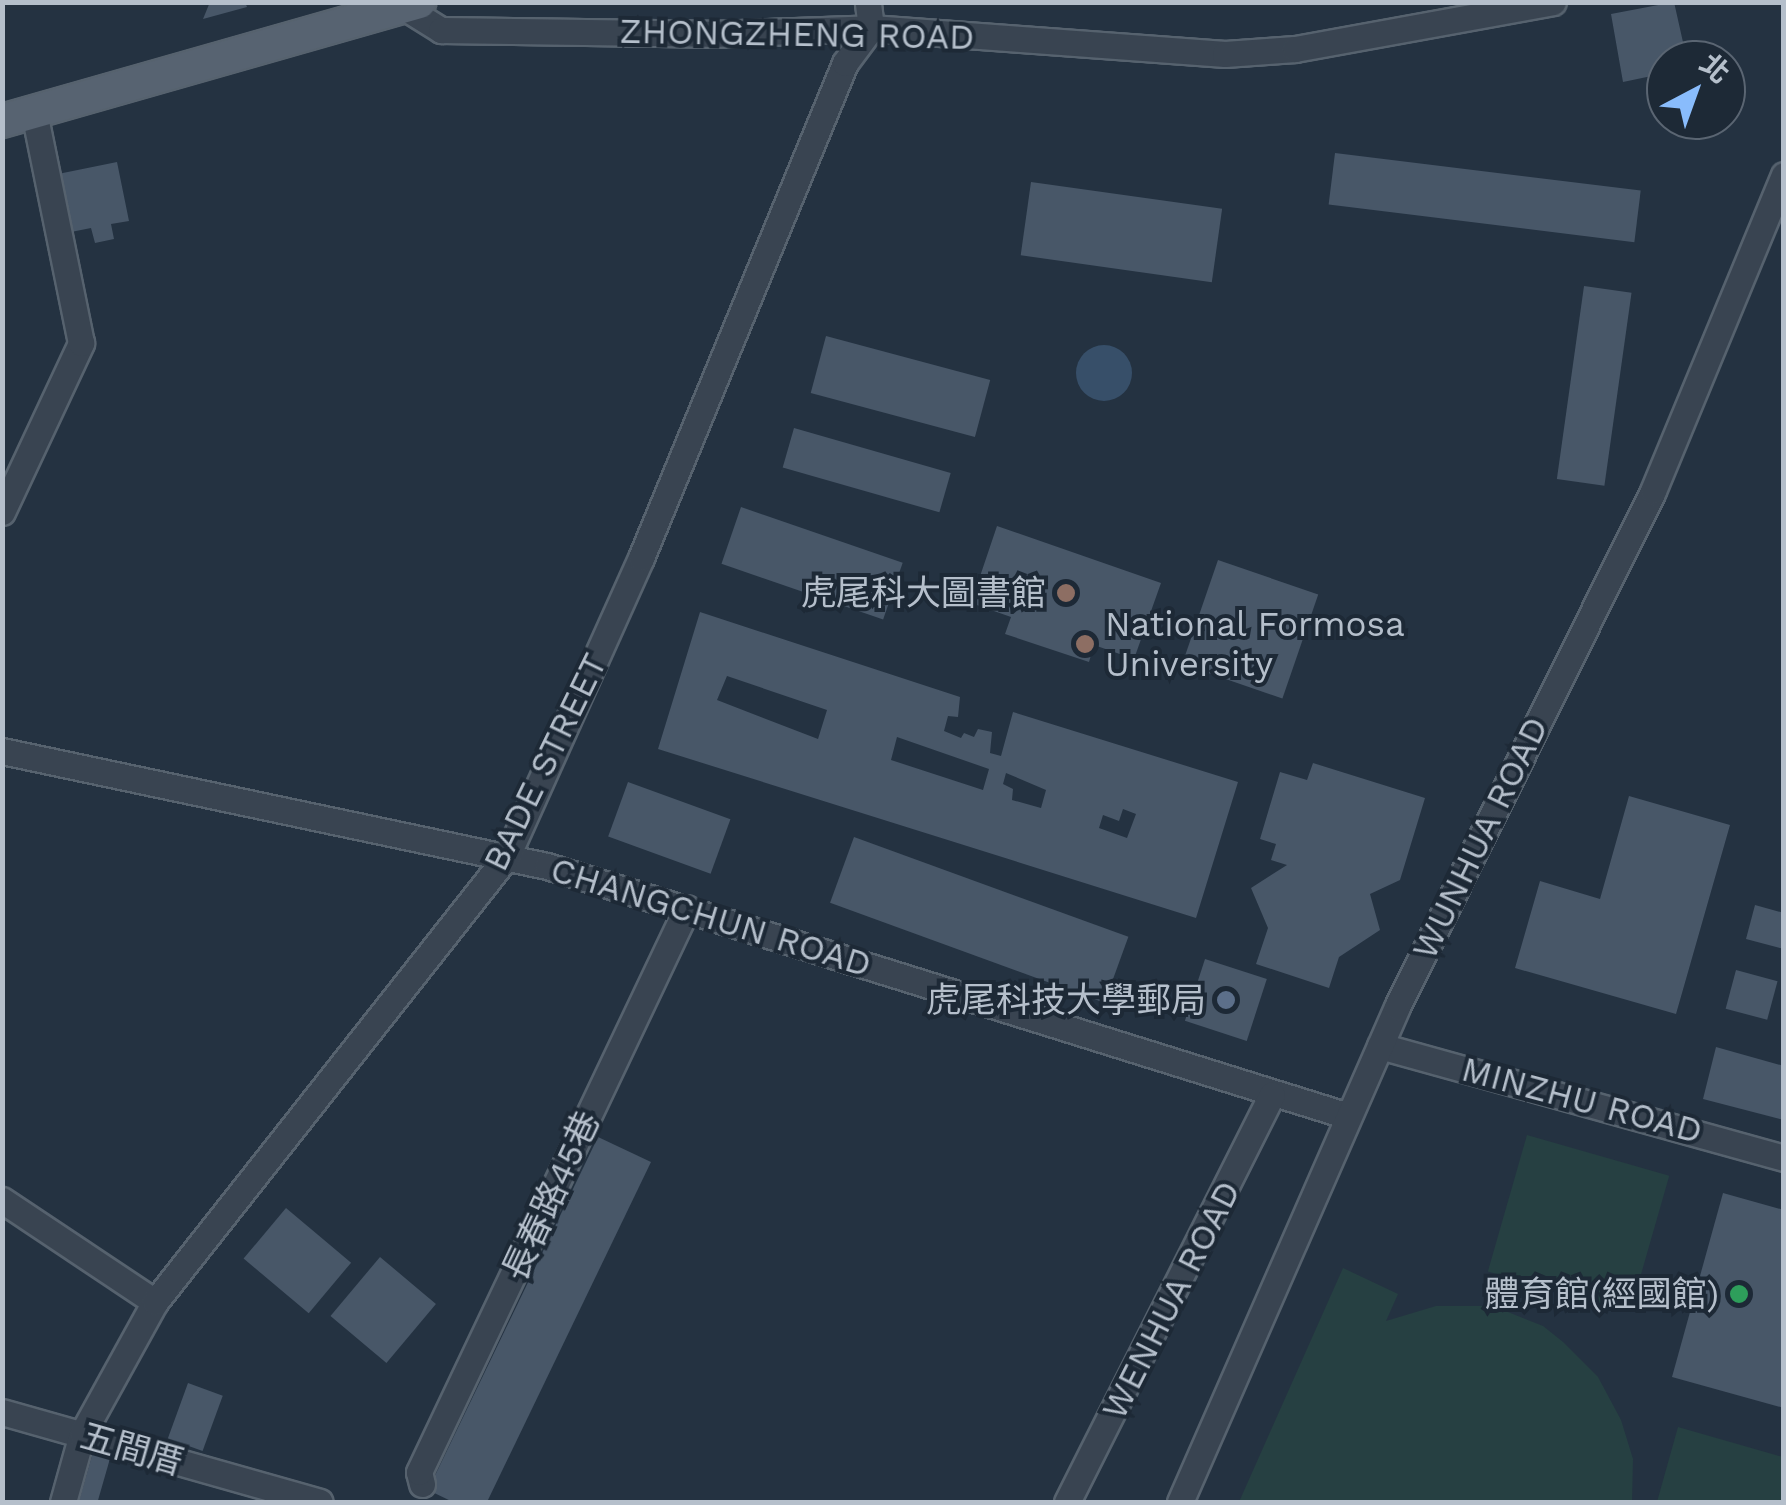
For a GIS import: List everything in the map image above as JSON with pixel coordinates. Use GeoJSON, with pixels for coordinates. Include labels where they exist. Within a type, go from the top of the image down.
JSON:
{"type":"FeatureCollection","features":[{"type":"Feature","properties":{"kind":"main road"},"geometry":{"type":"LineString","coordinates":[[18,116],[411,5]]}},
{"type":"Feature","properties":{"kind":"street","name":"ZHONGZHENG ROAD"},"geometry":{"type":"LineString","coordinates":[[411,5],[441,30],[711,34],[869,15],[1225,54],[1295,49],[1553,2]]}},
{"type":"Feature","properties":{"kind":"street","name":"BADE STREET"},"geometry":{"type":"LineString","coordinates":[[63,1502],[82,1434],[155,1302],[508,856],[642,558],[845,63],[869,15]]}},
{"type":"Feature","properties":{"kind":"street"},"geometry":{"type":"LineString","coordinates":[[2,512],[81,343],[18,116]]}},
{"type":"Feature","properties":{"kind":"street","name":"WUNHUA ROAD"},"geometry":{"type":"LineString","coordinates":[[1180,1502],[1380,1046],[1653,491],[1784,175]]}},
{"type":"Feature","properties":{"kind":"street","name":"CHANGCHUN ROAD"},"geometry":{"type":"LineString","coordinates":[[2,752],[508,856],[687,908],[1348,1116]]}},
{"type":"Feature","properties":{"kind":"street","name":"長春路45巷"},"geometry":{"type":"LineString","coordinates":[[422,1484],[420,1472],[687,908]]}},
{"type":"Feature","properties":{"kind":"street","name":"MINZHU ROAD"},"geometry":{"type":"LineString","coordinates":[[1380,1046],[1784,1158]]}},
{"type":"Feature","properties":{"kind":"street","name":"WENHUA ROAD"},"geometry":{"type":"LineString","coordinates":[[1066,1502],[1272,1095]]}},
{"type":"Feature","properties":{"kind":"street"},"geometry":{"type":"LineString","coordinates":[[2,1200],[155,1302]]}},
{"type":"Feature","properties":{"kind":"street","name":"五間厝"},"geometry":{"type":"LineString","coordinates":[[2,1412],[82,1434],[268,1496],[319,1502]]}},
{"type":"Feature","properties":{"kind":"green space"},"geometry":{"type":"Polygon","coordinates":[[[1527,1135],[1669,1176],[1630,1312],[1488,1271],[1527,1135]]]}},
{"type":"Feature","properties":{"kind":"green space"},"geometry":{"type":"Polygon","coordinates":[[[1343,1268],[1398,1294],[1386,1321],[1436,1306],[1493,1306],[1543,1326],[1563,1342],[1598,1377],[1621,1420],[1633,1459],[1632,1502],[1239,1502],[1343,1268]]]}},
{"type":"Feature","properties":{"kind":"green space"},"geometry":{"type":"Polygon","coordinates":[[[1678,1427],[1783,1457],[1783,1502],[1657,1502],[1678,1427]]]}},
{"type":"Feature","properties":{"kind":"water"},"geometry":{"type":"Polygon","coordinates":[[[1104,345],[1124,353],[1132,373],[1124,393],[1104,401],[1084,393],[1076,373],[1084,353],[1104,345]]]}},
{"type":"Feature","properties":{"kind":"building"},"geometry":{"type":"Polygon","coordinates":[[[210,2],[245,2],[247,7],[203,19],[210,2]]]}},
{"type":"Feature","properties":{"kind":"building"},"geometry":{"type":"Polygon","coordinates":[[[1674,2],[1683,40],[1646,40],[1646,77],[1623,82],[1611,14],[1674,2]]]}},
{"type":"Feature","properties":{"kind":"building"},"geometry":{"type":"Polygon","coordinates":[[[1335,153],[1641,191],[1634,242],[1329,205],[1335,153]]]}},
{"type":"Feature","properties":{"kind":"building"},"geometry":{"type":"Polygon","coordinates":[[[117,162],[129,221],[111,224],[114,239],[95,243],[91,228],[66,233],[53,175],[117,162]]]}},
{"type":"Feature","properties":{"kind":"building"},"geometry":{"type":"Polygon","coordinates":[[[1031,182],[1222,209],[1212,282],[1021,255],[1031,182]]]}},
{"type":"Feature","properties":{"kind":"building"},"geometry":{"type":"Polygon","coordinates":[[[1584,286],[1632,293],[1604,486],[1557,479],[1584,286]]]}},
{"type":"Feature","properties":{"kind":"building"},"geometry":{"type":"Polygon","coordinates":[[[826,336],[990,380],[975,437],[811,393],[826,336]]]}},
{"type":"Feature","properties":{"kind":"building"},"geometry":{"type":"Polygon","coordinates":[[[794,428],[951,473],[939,512],[783,467],[794,428]]]}},
{"type":"Feature","properties":{"kind":"building"},"geometry":{"type":"Polygon","coordinates":[[[741,507],[903,563],[883,619],[721,564],[741,507]]]}},
{"type":"Feature","properties":{"kind":"building","name":"虎尾科大圖書館"},"geometry":{"type":"Polygon","coordinates":[[[997,526],[1161,583],[1134,659],[1094,645],[1089,662],[1005,634],[1011,617],[971,603],[997,526]]]}},
{"type":"Feature","properties":{"kind":"building"},"geometry":{"type":"Polygon","coordinates":[[[1218,560],[1318,595],[1282,699],[1182,664],[1218,560]]]}},
{"type":"Feature","properties":{"kind":"building"},"geometry":{"type":"Polygon","coordinates":[[[700,612],[960,697],[958,717],[948,716],[944,731],[961,738],[964,733],[974,737],[978,729],[992,732],[990,753],[1001,756],[1013,712],[1238,782],[1196,918],[658,749],[700,612]],[[727,676],[717,700],[818,739],[827,710],[727,676]],[[897,737],[891,760],[983,790],[989,769],[897,737]],[[1006,773],[1003,784],[1013,789],[1012,800],[1041,808],[1046,790],[1006,773]],[[1123,809],[1119,821],[1103,815],[1099,828],[1127,838],[1136,814],[1123,809]]]}},
{"type":"Feature","properties":{"kind":"building"},"geometry":{"type":"Polygon","coordinates":[[[1313,763],[1425,798],[1400,880],[1370,894],[1380,930],[1339,957],[1329,988],[1256,964],[1268,928],[1251,888],[1287,865],[1271,860],[1276,844],[1260,839],[1280,772],[1307,780],[1313,763]]]}},
{"type":"Feature","properties":{"kind":"building"},"geometry":{"type":"Polygon","coordinates":[[[628,782],[730,819],[711,874],[608,837],[628,782]]]}},
{"type":"Feature","properties":{"kind":"building"},"geometry":{"type":"Polygon","coordinates":[[[1629,796],[1730,825],[1676,1014],[1515,968],[1540,881],[1600,899],[1629,796]]]}},
{"type":"Feature","properties":{"kind":"building"},"geometry":{"type":"Polygon","coordinates":[[[854,837],[1128,937],[1104,1003],[830,903],[854,837]]]}},
{"type":"Feature","properties":{"kind":"building"},"geometry":{"type":"Polygon","coordinates":[[[1755,905],[1784,913],[1784,949],[1746,939],[1755,905]]]}},
{"type":"Feature","properties":{"kind":"building","name":"虎尾科技大學郵局"},"geometry":{"type":"Polygon","coordinates":[[[1205,959],[1267,979],[1247,1041],[1185,1021],[1205,959]]]}},
{"type":"Feature","properties":{"kind":"building"},"geometry":{"type":"Polygon","coordinates":[[[1736,970],[1778,981],[1767,1020],[1726,1009],[1736,970]]]}},
{"type":"Feature","properties":{"kind":"building"},"geometry":{"type":"Polygon","coordinates":[[[1716,1047],[1784,1066],[1784,1120],[1703,1099],[1716,1047]]]}},
{"type":"Feature","properties":{"kind":"building"},"geometry":{"type":"Polygon","coordinates":[[[598,1137],[651,1162],[487,1502],[453,1502],[428,1490],[598,1137]]]}},
{"type":"Feature","properties":{"kind":"building","name":"體育館(經國館)"},"geometry":{"type":"Polygon","coordinates":[[[1723,1193],[1784,1210],[1784,1408],[1672,1377],[1723,1193]]]}},
{"type":"Feature","properties":{"kind":"building"},"geometry":{"type":"Polygon","coordinates":[[[286,1208],[351,1263],[309,1313],[244,1259],[286,1208]]]}},
{"type":"Feature","properties":{"kind":"building"},"geometry":{"type":"Polygon","coordinates":[[[380,1257],[436,1304],[386,1363],[331,1316],[380,1257]]]}},
{"type":"Feature","properties":{"kind":"building"},"geometry":{"type":"Polygon","coordinates":[[[188,1383],[223,1396],[203,1451],[168,1438],[188,1383]]]}},
{"type":"Feature","properties":{"kind":"building"},"geometry":{"type":"Polygon","coordinates":[[[94,1449],[111,1454],[98,1502],[79,1502],[94,1449]]]}},
{"type":"Feature","properties":{"kind":"place","name":"虎尾科大圖書館"},"geometry":{"type":"Point","coordinates":[1066,593]}},
{"type":"Feature","properties":{"kind":"place","name":"National Formosa University"},"geometry":{"type":"Point","coordinates":[1085,644]}},
{"type":"Feature","properties":{"kind":"place","name":"虎尾科技大學郵局"},"geometry":{"type":"Point","coordinates":[1226,1000]}},
{"type":"Feature","properties":{"kind":"place","name":"體育館(經國館)"},"geometry":{"type":"Point","coordinates":[1739,1294]}}]}
